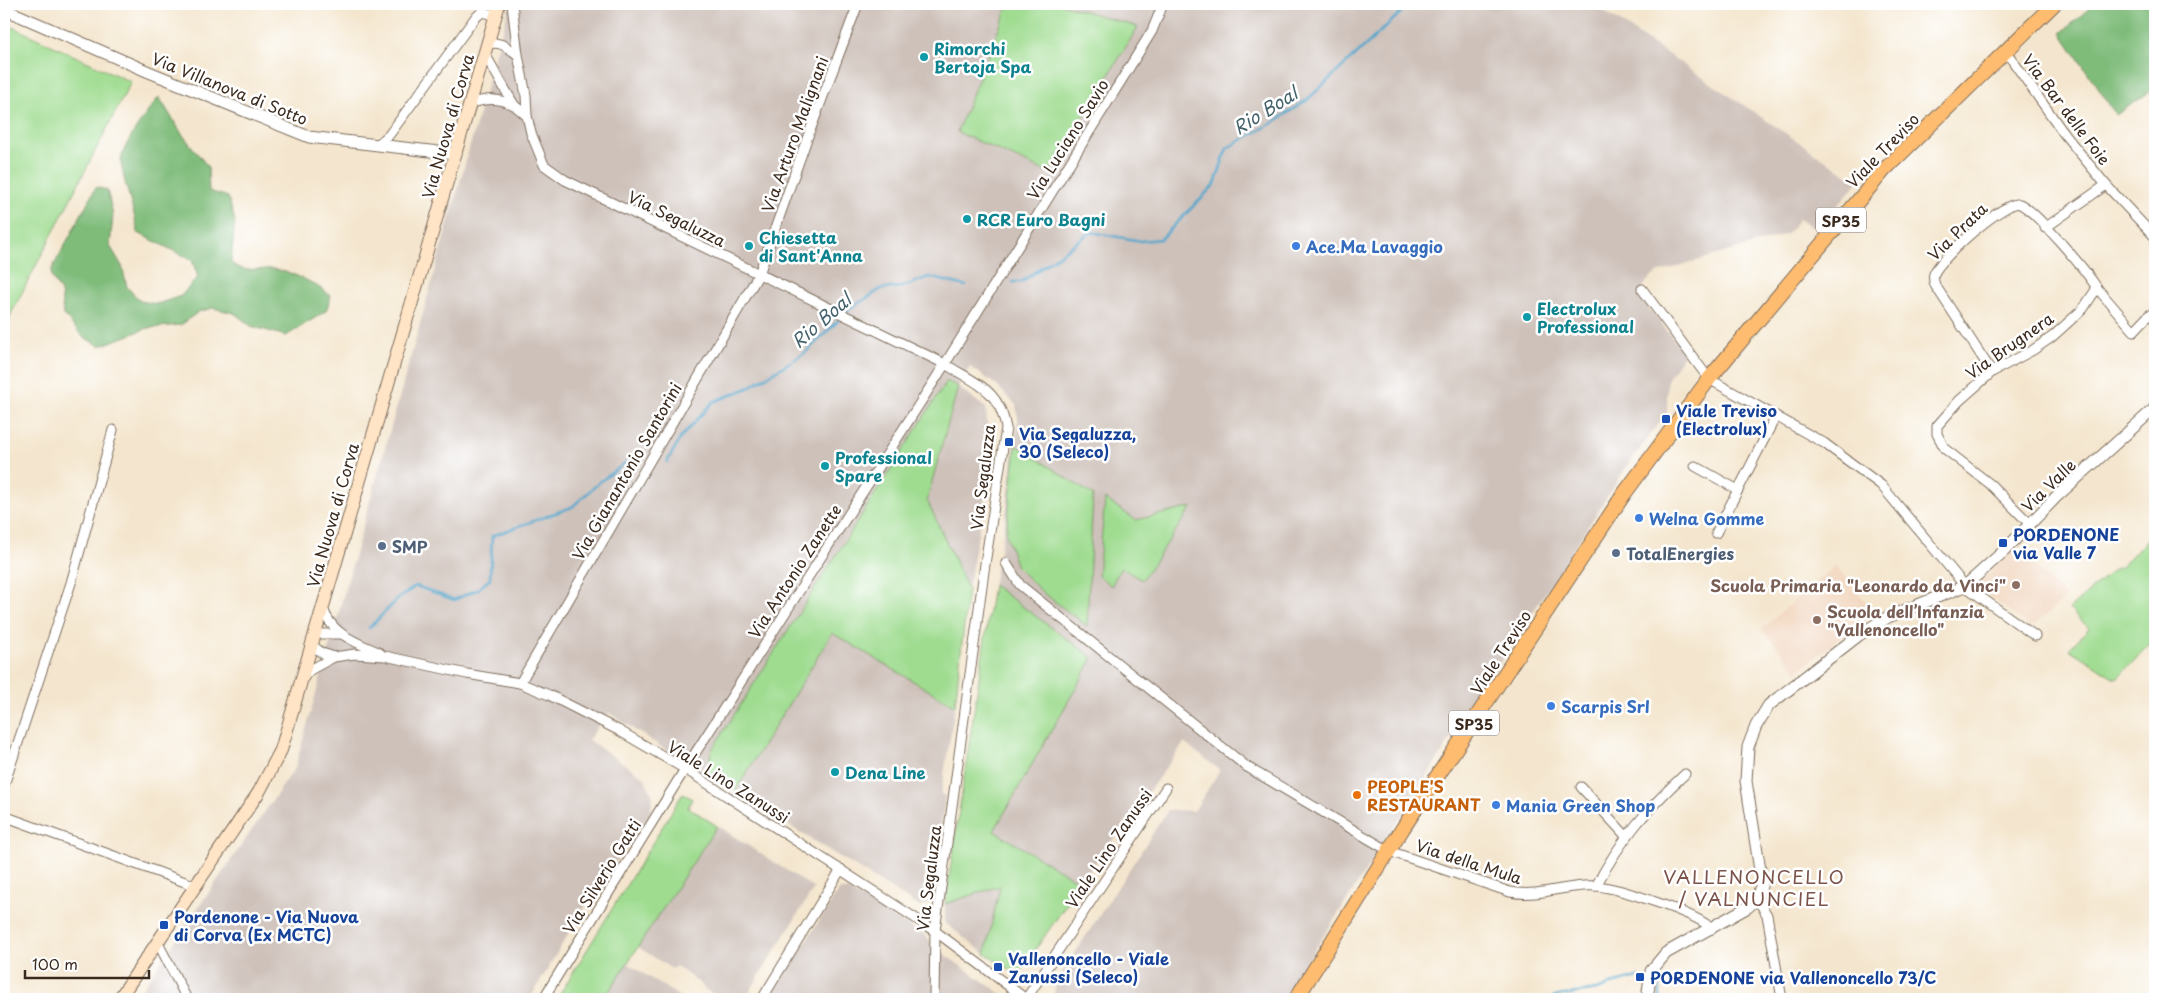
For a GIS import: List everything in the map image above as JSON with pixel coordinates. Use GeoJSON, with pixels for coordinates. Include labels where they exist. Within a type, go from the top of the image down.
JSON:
{"type":"FeatureCollection","features":[{"type":"Feature","properties":{"kind":"main road","name":"Viale Treviso"},"geometry":{"type":"LineString","coordinates":[[1296,999],[1389,851],[1624,494],[1709,379],[1802,264],[1884,170],[2054,4]]}},
{"type":"Feature","properties":{"kind":"main road","name":"Via Nuova di Corva"},"geometry":{"type":"LineString","coordinates":[[119,999],[259,792],[281,750],[497,9]]}},
{"type":"Feature","properties":{"kind":"street","name":"Via Segaluzza"},"geometry":{"type":"LineString","coordinates":[[512,4],[518,55],[526,95],[527,116],[531,133],[544,165],[565,180],[945,364],[991,393],[1003,410],[1006,428],[985,564],[935,931],[934,999]]}},
{"type":"Feature","properties":{"kind":"street","name":"Via Arturo Malignani"},"geometry":{"type":"LineString","coordinates":[[759,274],[808,136],[858,4]]}},
{"type":"Feature","properties":{"kind":"street","name":"Via Luciano Savio"},"geometry":{"type":"LineString","coordinates":[[945,364],[1152,31],[1163,4]]}},
{"type":"Feature","properties":{"kind":"street","name":"Via Villanova di Sotto"},"geometry":{"type":"LineString","coordinates":[[4,9],[149,72],[309,137],[456,154]]}},
{"type":"Feature","properties":{"kind":"street"},"geometry":{"type":"LineString","coordinates":[[377,146],[389,135],[475,18],[482,12],[497,9]]}},
{"type":"Feature","properties":{"kind":"street"},"geometry":{"type":"LineString","coordinates":[[514,105],[486,49],[497,42],[518,55]]}},
{"type":"Feature","properties":{"kind":"street","name":"Via Bar delle Foie"},"geometry":{"type":"LineString","coordinates":[[2005,50],[2065,135],[2106,185],[2155,237]]}},
{"type":"Feature","properties":{"kind":"street"},"geometry":{"type":"LineString","coordinates":[[470,104],[488,98],[500,99],[514,105],[527,116]]}},
{"type":"Feature","properties":{"kind":"street","name":"Via Bar delle Foie"},"geometry":{"type":"LineString","coordinates":[[2045,228],[2106,185]]}},
{"type":"Feature","properties":{"kind":"street","name":"Via Prata"},"geometry":{"type":"LineString","coordinates":[[1992,372],[1935,286],[1934,275],[1943,261],[1975,231],[2012,203],[2019,203],[2030,210],[2045,228]]}},
{"type":"Feature","properties":{"kind":"street"},"geometry":{"type":"LineString","coordinates":[[2045,228],[2075,258],[2097,288],[2134,331],[2149,315],[2155,313]]}},
{"type":"Feature","properties":{"kind":"street","name":"Via Gianantonio Santorini"},"geometry":{"type":"LineString","coordinates":[[520,684],[759,274]]}},
{"type":"Feature","properties":{"kind":"street","name":"Via Brugnera"},"geometry":{"type":"LineString","coordinates":[[2030,524],[1990,484],[1945,449],[1937,434],[1937,426],[1948,412],[1992,372],[2033,350],[2052,337],[2083,309],[2097,288]]}},
{"type":"Feature","properties":{"kind":"street"},"geometry":{"type":"LineString","coordinates":[[1642,289],[1709,379],[1824,443],[1881,484],[1965,586],[2035,636]]}},
{"type":"Feature","properties":{"kind":"street","name":"Via Antonio Zanette"},"geometry":{"type":"LineString","coordinates":[[685,770],[945,364]]}},
{"type":"Feature","properties":{"kind":"street","name":"Via Valle"},"geometry":{"type":"LineString","coordinates":[[1757,898],[1762,883],[1746,781],[1748,747],[1756,726],[1769,705],[1859,635],[1888,617],[1965,586],[2004,551],[2056,497],[2155,408]]}},
{"type":"Feature","properties":{"kind":"street"},"geometry":{"type":"LineString","coordinates":[[1716,533],[1776,416]]}},
{"type":"Feature","properties":{"kind":"street"},"geometry":{"type":"LineString","coordinates":[[4,785],[71,582],[113,430]]}},
{"type":"Feature","properties":{"kind":"street"},"geometry":{"type":"LineString","coordinates":[[1695,466],[1738,490]]}},
{"type":"Feature","properties":{"kind":"street","name":"Via della Mula"},"geometry":{"type":"LineString","coordinates":[[1006,563],[1020,585],[1247,767],[1389,851],[1492,888],[1527,895],[1596,886],[1658,904],[1689,916],[1712,929]]}},
{"type":"Feature","properties":{"kind":"street","name":"Viale Lino Zanussi"},"geometry":{"type":"LineString","coordinates":[[323,604],[325,615],[341,634],[385,656]]}},
{"type":"Feature","properties":{"kind":"street","name":"Viale Lino Zanussi"},"geometry":{"type":"LineString","coordinates":[[313,640],[341,634]]}},
{"type":"Feature","properties":{"kind":"street"},"geometry":{"type":"LineString","coordinates":[[313,640],[322,653],[334,657]]}},
{"type":"Feature","properties":{"kind":"street","name":"Viale Lino Zanussi"},"geometry":{"type":"LineString","coordinates":[[302,679],[310,670],[334,657],[355,654],[385,656],[520,684],[549,695],[611,726],[685,770],[935,931],[1026,999],[1166,788]]}},
{"type":"Feature","properties":{"kind":"street","name":"Via Silverio Gatti"},"geometry":{"type":"LineString","coordinates":[[543,999],[685,770]]}},
{"type":"Feature","properties":{"kind":"street"},"geometry":{"type":"LineString","coordinates":[[1596,886],[1626,836],[1651,805],[1685,774]]}},
{"type":"Feature","properties":{"kind":"street"},"geometry":{"type":"LineString","coordinates":[[1581,787],[1626,836]]}},
{"type":"Feature","properties":{"kind":"street"},"geometry":{"type":"LineString","coordinates":[[4,816],[196,886]]}},
{"type":"Feature","properties":{"kind":"street"},"geometry":{"type":"LineString","coordinates":[[762,999],[841,870]]}},
{"type":"Feature","properties":{"kind":"street"},"geometry":{"type":"LineString","coordinates":[[1646,999],[1647,984],[1656,963],[1677,946],[1712,929],[1748,907],[1757,898],[1767,915],[1782,999]]}},
{"type":"Feature","properties":{"kind":"street"},"geometry":{"type":"LineString","coordinates":[[158,943],[187,999]]}},
{"type":"Feature","properties":{"kind":"shaded area"},"geometry":{"type":"Polygon","coordinates":[[[510,4],[1593,4],[1858,182],[1816,230],[1799,219],[1787,234],[1657,273],[1647,281],[1638,295],[1685,353],[1667,380],[1667,413],[1627,466],[1283,999],[1056,999],[1054,994],[1056,982],[1168,810],[1194,811],[1220,770],[1184,743],[1081,883],[1018,975],[985,954],[945,923],[945,904],[993,585],[1004,530],[1018,419],[1016,405],[995,384],[970,367],[958,387],[986,408],[990,470],[968,589],[955,706],[941,794],[945,796],[939,842],[930,838],[923,892],[932,897],[931,902],[920,907],[748,800],[736,790],[677,757],[609,713],[588,740],[644,777],[653,797],[650,813],[578,917],[530,999],[135,999],[295,768],[510,4]]]}},
{"type":"Feature","properties":{"kind":"shaded area","name":"Scuola Primaria \"Leonardo da Vinci\""},"geometry":{"type":"Polygon","coordinates":[[[2017,548],[2066,597],[2035,625],[2029,626],[1978,588],[1978,583],[2017,548]]]}},
{"type":"Feature","properties":{"kind":"shaded area","name":"Scuola dell’Infanzia \"Vallenoncello\""},"geometry":{"type":"Polygon","coordinates":[[[1835,566],[1874,611],[1798,671],[1761,629],[1835,566]]]}},
{"type":"Feature","properties":{"kind":"shaded area"},"geometry":{"type":"Polygon","coordinates":[[[683,793],[692,799],[688,807],[814,888],[745,999],[720,999],[676,966],[672,969],[638,947],[627,963],[683,999],[557,999],[683,793]]]}},
{"type":"Feature","properties":{"kind":"shaded area"},"geometry":{"type":"Polygon","coordinates":[[[839,890],[848,890],[925,935],[942,953],[1009,999],[769,999],[839,890]]]}},
{"type":"Feature","properties":{"kind":"green space"},"geometry":{"type":"Polygon","coordinates":[[[1009,4],[1061,4],[1138,27],[1049,173],[957,132],[1009,4]]]}},
{"type":"Feature","properties":{"kind":"green space"},"geometry":{"type":"Polygon","coordinates":[[[2094,4],[2155,4],[2155,88],[2116,115],[2061,33],[2094,4]]]}},
{"type":"Feature","properties":{"kind":"green space"},"geometry":{"type":"Polygon","coordinates":[[[4,23],[131,82],[11,314],[4,341],[4,23]]]}},
{"type":"Feature","properties":{"kind":"green space"},"geometry":{"type":"Polygon","coordinates":[[[159,97],[182,134],[208,167],[209,191],[228,197],[235,221],[231,263],[237,267],[249,270],[279,270],[307,280],[331,296],[326,311],[286,336],[251,326],[234,313],[213,308],[198,312],[181,325],[148,328],[100,346],[83,337],[63,314],[61,292],[51,276],[52,269],[96,187],[107,190],[113,215],[110,246],[122,266],[127,287],[140,301],[157,304],[181,296],[198,277],[192,260],[138,233],[121,164],[130,139],[159,97]]]}},
{"type":"Feature","properties":{"kind":"green space"},"geometry":{"type":"Polygon","coordinates":[[[947,381],[958,387],[927,500],[968,589],[955,706],[832,633],[736,790],[707,774],[711,751],[947,381]]]}},
{"type":"Feature","properties":{"kind":"green space"},"geometry":{"type":"Polygon","coordinates":[[[1016,445],[1093,495],[1087,626],[1042,592],[1017,567],[1006,535],[1016,445]]]}},
{"type":"Feature","properties":{"kind":"green space"},"geometry":{"type":"Polygon","coordinates":[[[1105,499],[1136,520],[1192,507],[1142,580],[1121,568],[1111,586],[1098,575],[1105,499]]]}},
{"type":"Feature","properties":{"kind":"green space"},"geometry":{"type":"Polygon","coordinates":[[[2155,531],[2155,640],[2117,678],[2113,677],[2069,649],[2089,628],[2069,609],[2115,569],[2121,567],[2155,531]]]}},
{"type":"Feature","properties":{"kind":"green space"},"geometry":{"type":"Polygon","coordinates":[[[993,585],[1093,658],[994,831],[1081,883],[1018,975],[985,954],[1000,886],[945,904],[993,585]]]}},
{"type":"Feature","properties":{"kind":"green space"},"geometry":{"type":"Polygon","coordinates":[[[683,793],[692,799],[688,807],[717,826],[604,999],[557,999],[683,793]]]}},
{"type":"Feature","properties":{"kind":"waterway","name":"Rio Boal"},"geometry":{"type":"LineString","coordinates":[[1013,282],[1021,282],[1091,232],[1141,241],[1161,239],[1215,184],[1227,148],[1271,124],[1307,100],[1410,4]]}},
{"type":"Feature","properties":{"kind":"waterway","name":"Rio Boal"},"geometry":{"type":"LineString","coordinates":[[667,462],[681,437],[713,402],[748,388],[805,353],[851,308],[881,289],[902,287],[929,277],[966,286]]}},
{"type":"Feature","properties":{"kind":"waterway","name":"Rio Boal"},"geometry":{"type":"LineString","coordinates":[[369,628],[399,598],[416,586],[454,600],[478,589],[490,579],[492,536],[572,507],[602,480],[639,453]]}},
{"type":"Feature","properties":{"kind":"waterway"},"geometry":{"type":"LineString","coordinates":[[1549,999],[1561,995],[1600,989],[1638,977]]}},
{"type":"Feature","properties":{"kind":"waterway"},"geometry":{"type":"LineString","coordinates":[[1655,981],[1660,987],[1660,999]]}},
{"type":"Feature","properties":{"kind":"place","name":"Rimorchi Bertoja Spa"},"geometry":{"type":"Point","coordinates":[924,57]}},
{"type":"Feature","properties":{"kind":"place","name":"RCR Euro Bagni"},"geometry":{"type":"Point","coordinates":[967,219]}},
{"type":"Feature","properties":{"kind":"place","name":"Chiesetta di Sant'Anna"},"geometry":{"type":"Point","coordinates":[749,246]}},
{"type":"Feature","properties":{"kind":"place","name":"Ace.Ma Lavaggio"},"geometry":{"type":"Point","coordinates":[1296,246]}},
{"type":"Feature","properties":{"kind":"place","name":"Electrolux Professional"},"geometry":{"type":"Point","coordinates":[1527,317]}},
{"type":"Feature","properties":{"kind":"place","name":"Viale Treviso (Electrolux)"},"geometry":{"type":"Point","coordinates":[1666,419]}},
{"type":"Feature","properties":{"kind":"place","name":"Via Segaluzza, 30 (Seleco)"},"geometry":{"type":"Point","coordinates":[1009,442]}},
{"type":"Feature","properties":{"kind":"place","name":"Professional Spare"},"geometry":{"type":"Point","coordinates":[825,466]}},
{"type":"Feature","properties":{"kind":"place","name":"Welna Gomme"},"geometry":{"type":"Point","coordinates":[1639,518]}},
{"type":"Feature","properties":{"kind":"place","name":"PORDENONE via Valle 7"},"geometry":{"type":"Point","coordinates":[2003,543]}},
{"type":"Feature","properties":{"kind":"place","name":"SMP"},"geometry":{"type":"Point","coordinates":[382,546]}},
{"type":"Feature","properties":{"kind":"place","name":"TotalEnergies"},"geometry":{"type":"Point","coordinates":[1616,553]}},
{"type":"Feature","properties":{"kind":"place","name":"Scuola Primaria \"Leonardo da Vinci\""},"geometry":{"type":"Point","coordinates":[2016,585]}},
{"type":"Feature","properties":{"kind":"place","name":"Scuola dell’Infanzia \"Vallenoncello\""},"geometry":{"type":"Point","coordinates":[1817,620]}},
{"type":"Feature","properties":{"kind":"place","name":"Scarpis Srl"},"geometry":{"type":"Point","coordinates":[1551,706]}},
{"type":"Feature","properties":{"kind":"place","name":"Dena Line"},"geometry":{"type":"Point","coordinates":[835,772]}},
{"type":"Feature","properties":{"kind":"place","name":"PEOPLE'S RESTAURANT"},"geometry":{"type":"Point","coordinates":[1357,795]}},
{"type":"Feature","properties":{"kind":"place","name":"Mania Green Shop"},"geometry":{"type":"Point","coordinates":[1496,805]}},
{"type":"Feature","properties":{"kind":"place","name":"Pordenone - Via Nuova di Corva (Ex MCTC)"},"geometry":{"type":"Point","coordinates":[164,925]}},
{"type":"Feature","properties":{"kind":"place","name":"Vallenoncello - Viale Zanussi (Seleco)"},"geometry":{"type":"Point","coordinates":[998,967]}},
{"type":"Feature","properties":{"kind":"place","name":"PORDENONE via Vallenoncello 73/C"},"geometry":{"type":"Point","coordinates":[1640,977]}},
{"type":"Feature","properties":{"kind":"district","name":"VALLENONCELLO / VALNUNCIEL"},"geometry":{"type":"Point","coordinates":[1754,887]}}]}
